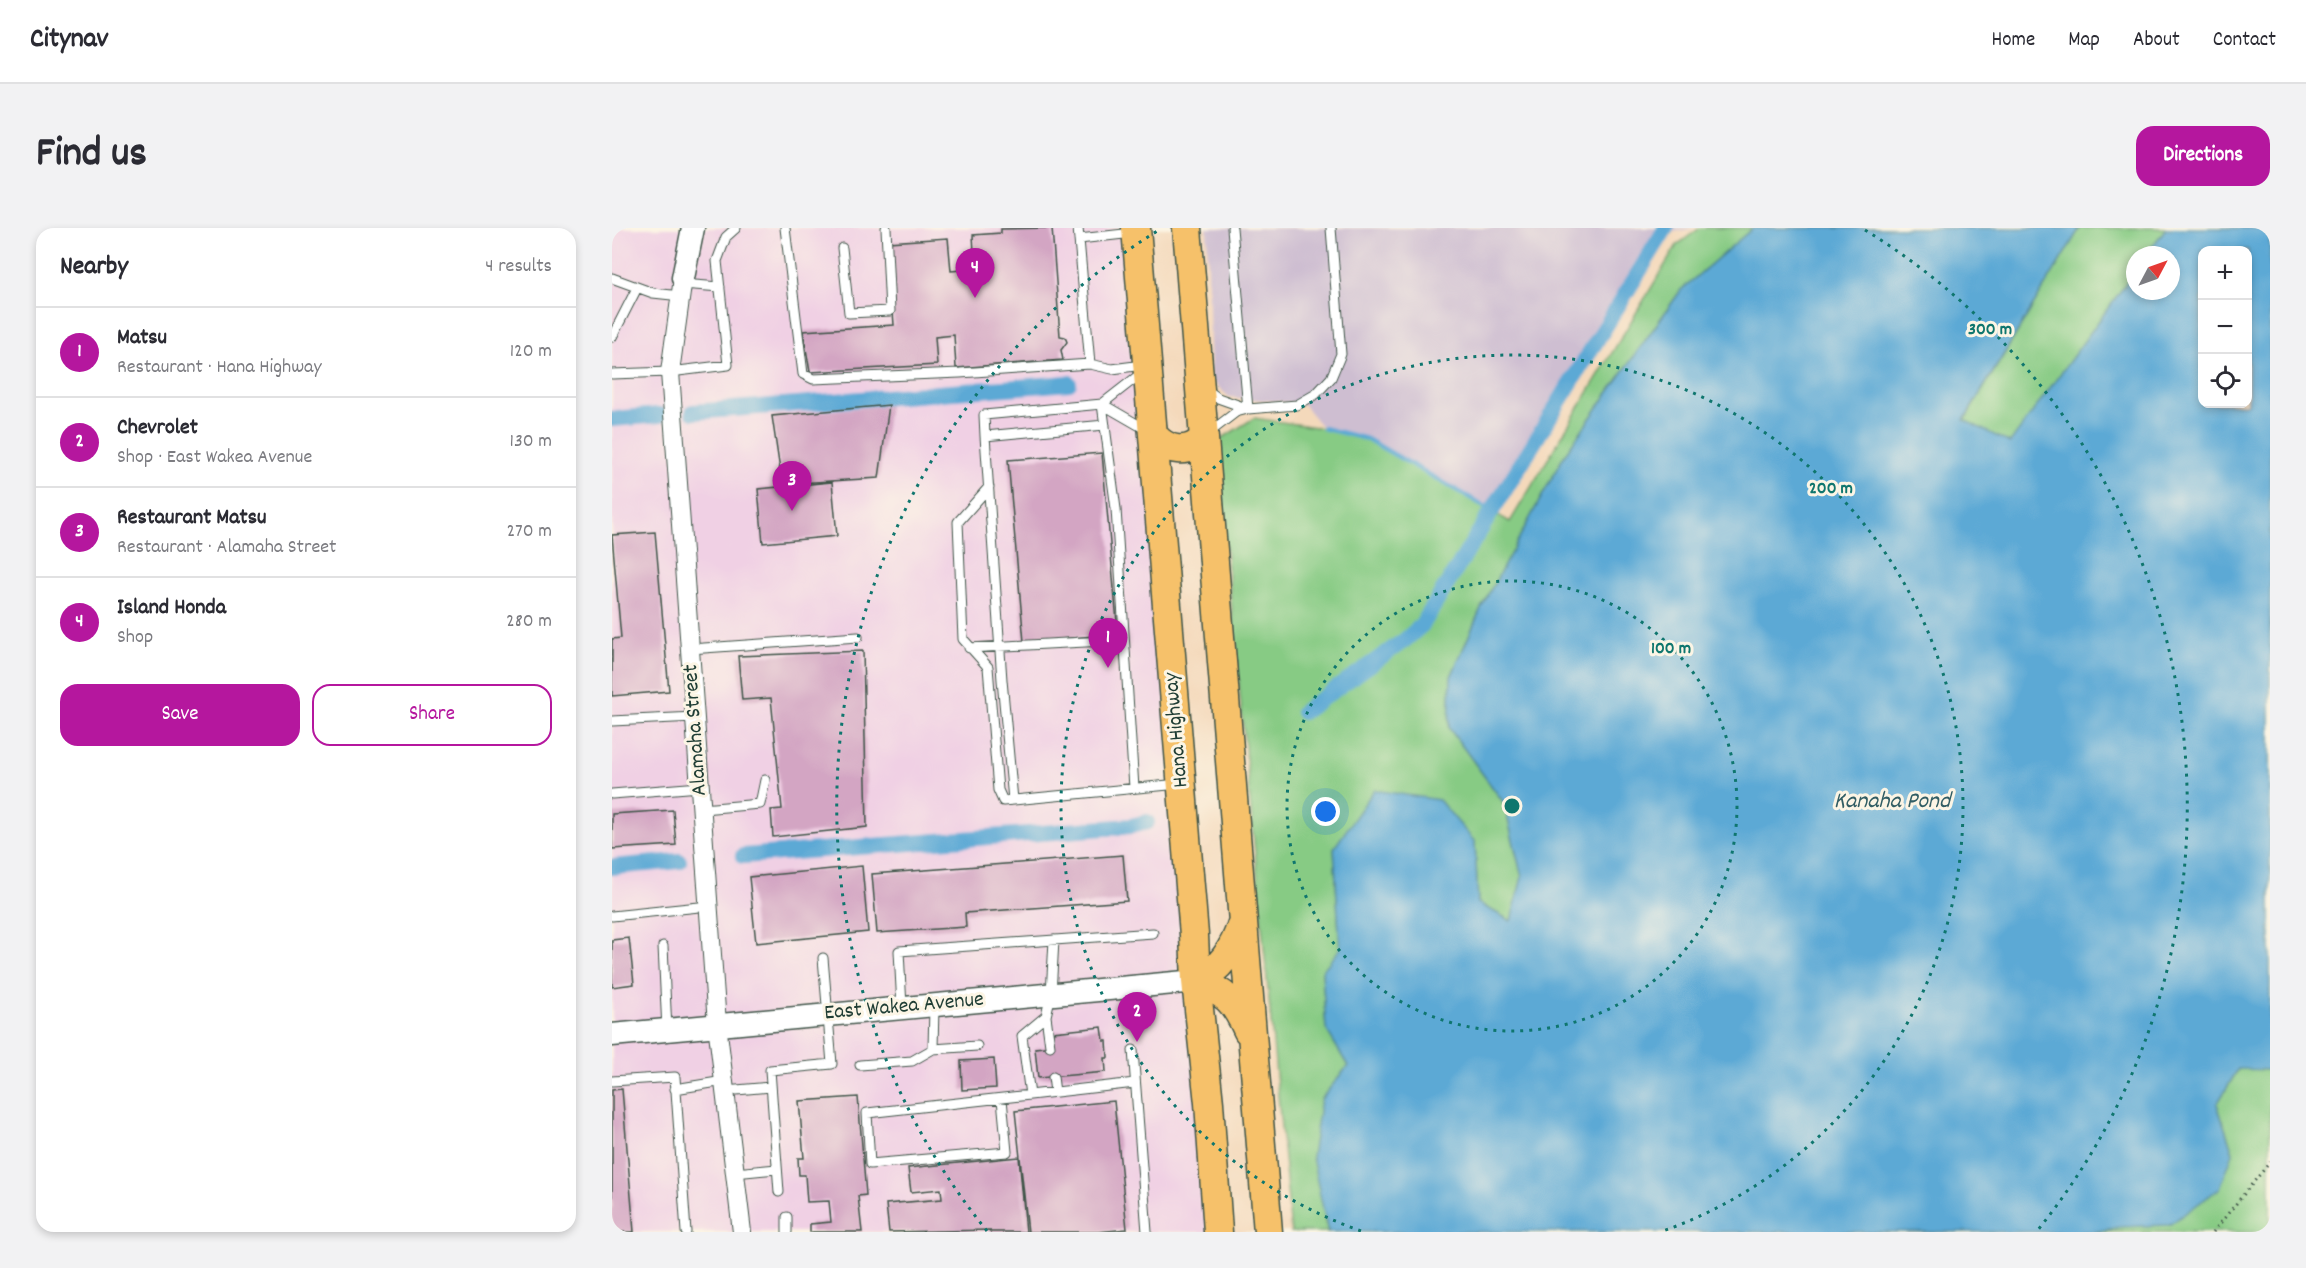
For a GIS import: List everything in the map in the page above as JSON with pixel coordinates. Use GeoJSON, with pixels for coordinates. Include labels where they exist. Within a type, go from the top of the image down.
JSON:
{"type":"FeatureCollection","features":[{"type":"Feature","properties":{"kind":"main road"},"geometry":{"type":"LineString","coordinates":[[1187,228],[1268,1232]]}},
{"type":"Feature","properties":{"kind":"main road","name":"Hana Highway"},"geometry":{"type":"LineString","coordinates":[[1137,230],[1218,1232]]}},
{"type":"Feature","properties":{"kind":"main road"},"geometry":{"type":"LineString","coordinates":[[1154,434],[1166,446],[1180,450],[1193,447],[1204,438]]}},
{"type":"Feature","properties":{"kind":"main road"},"geometry":{"type":"LineString","coordinates":[[1196,981],[1205,977],[1222,962],[1235,942],[1243,921]]}},
{"type":"Feature","properties":{"kind":"main road"},"geometry":{"type":"LineString","coordinates":[[1196,981],[1216,988],[1227,997],[1243,1019],[1253,1045]]}},
{"type":"Feature","properties":{"kind":"street","name":"Alamaha Street"},"geometry":{"type":"LineString","coordinates":[[693,228],[670,372],[717,1024],[742,1232]]}},
{"type":"Feature","properties":{"kind":"street","name":"East Wakea Avenue"},"geometry":{"type":"LineString","coordinates":[[612,1035],[1196,981]]}},
{"type":"Feature","properties":{"kind":"lane"},"geometry":{"type":"LineString","coordinates":[[612,374],[670,372],[728,365],[717,261],[726,237],[736,228]]}},
{"type":"Feature","properties":{"kind":"lane"},"geometry":{"type":"LineString","coordinates":[[785,228],[803,374],[813,379],[960,373],[1090,364],[1112,369],[1148,367]]}},
{"type":"Feature","properties":{"kind":"lane"},"geometry":{"type":"LineString","coordinates":[[842,248],[849,313],[890,311],[886,228]]}},
{"type":"Feature","properties":{"kind":"lane"},"geometry":{"type":"LineString","coordinates":[[1078,228],[1090,364]]}},
{"type":"Feature","properties":{"kind":"lane"},"geometry":{"type":"LineString","coordinates":[[1232,228],[1248,409]]}},
{"type":"Feature","properties":{"kind":"lane"},"geometry":{"type":"LineString","coordinates":[[1204,438],[1236,412],[1297,405],[1316,394],[1331,378],[1341,354],[1331,228]]}},
{"type":"Feature","properties":{"kind":"lane"},"geometry":{"type":"LineString","coordinates":[[1079,239],[1137,230]]}},
{"type":"Feature","properties":{"kind":"lane"},"geometry":{"type":"LineString","coordinates":[[612,278],[653,293],[682,286],[720,287]]}},
{"type":"Feature","properties":{"kind":"lane"},"geometry":{"type":"LineString","coordinates":[[612,337],[637,288]]}},
{"type":"Feature","properties":{"kind":"lane"},"geometry":{"type":"LineString","coordinates":[[1013,800],[984,415],[1102,404],[1148,367]]}},
{"type":"Feature","properties":{"kind":"lane"},"geometry":{"type":"LineString","coordinates":[[1200,381],[1218,398],[1248,409]]}},
{"type":"Feature","properties":{"kind":"lane"},"geometry":{"type":"LineString","coordinates":[[1102,404],[1116,509],[1134,788]]}},
{"type":"Feature","properties":{"kind":"lane"},"geometry":{"type":"LineString","coordinates":[[1102,404],[1154,434]]}},
{"type":"Feature","properties":{"kind":"lane"},"geometry":{"type":"LineString","coordinates":[[985,436],[1105,425]]}},
{"type":"Feature","properties":{"kind":"lane"},"geometry":{"type":"LineString","coordinates":[[989,487],[958,522],[963,639],[988,667],[998,790],[1003,801],[1182,783]]}},
{"type":"Feature","properties":{"kind":"lane"},"geometry":{"type":"LineString","coordinates":[[690,649],[858,637]]}},
{"type":"Feature","properties":{"kind":"lane"},"geometry":{"type":"LineString","coordinates":[[969,648],[1124,640]]}},
{"type":"Feature","properties":{"kind":"lane"},"geometry":{"type":"LineString","coordinates":[[612,721],[695,717]]}},
{"type":"Feature","properties":{"kind":"lane"},"geometry":{"type":"LineString","coordinates":[[702,808],[760,804],[765,780]]}},
{"type":"Feature","properties":{"kind":"lane"},"geometry":{"type":"LineString","coordinates":[[612,794],[700,787]]}},
{"type":"Feature","properties":{"kind":"lane"},"geometry":{"type":"LineString","coordinates":[[612,916],[709,906]]}},
{"type":"Feature","properties":{"kind":"lane"},"geometry":{"type":"LineString","coordinates":[[902,1007],[899,951],[1153,933]]}},
{"type":"Feature","properties":{"kind":"lane"},"geometry":{"type":"LineString","coordinates":[[1050,1046],[1046,1016],[1051,994],[1054,940]]}},
{"type":"Feature","properties":{"kind":"lane"},"geometry":{"type":"LineString","coordinates":[[663,946],[667,1030]]}},
{"type":"Feature","properties":{"kind":"lane"},"geometry":{"type":"LineString","coordinates":[[779,1192],[770,1070],[832,1064],[824,958]]}},
{"type":"Feature","properties":{"kind":"lane"},"geometry":{"type":"LineString","coordinates":[[933,1048],[934,1004]]}},
{"type":"Feature","properties":{"kind":"lane"},"geometry":{"type":"LineString","coordinates":[[1030,1095],[1022,1036],[1046,1016]]}},
{"type":"Feature","properties":{"kind":"lane"},"geometry":{"type":"LineString","coordinates":[[861,1065],[912,1061],[933,1048],[977,1046]]}},
{"type":"Feature","properties":{"kind":"lane"},"geometry":{"type":"LineString","coordinates":[[1133,1050],[1147,1232]]}},
{"type":"Feature","properties":{"kind":"lane"},"geometry":{"type":"LineString","coordinates":[[612,1081],[675,1077],[686,1232]]}},
{"type":"Feature","properties":{"kind":"lane"},"geometry":{"type":"LineString","coordinates":[[1053,1077],[1055,1092]]}},
{"type":"Feature","properties":{"kind":"lane"},"geometry":{"type":"LineString","coordinates":[[1002,1099],[1007,1152],[870,1164],[867,1113],[1135,1083]]}},
{"type":"Feature","properties":{"kind":"lane"},"geometry":{"type":"LineString","coordinates":[[675,1089],[725,1086],[771,1087]]}},
{"type":"Feature","properties":{"kind":"lane"},"geometry":{"type":"LineString","coordinates":[[735,1173],[777,1169]]}},
{"type":"Feature","properties":{"kind":"lane"},"geometry":{"type":"LineString","coordinates":[[787,1217],[788,1232]]}},
{"type":"Feature","properties":{"kind":"path"},"geometry":{"type":"LineString","coordinates":[[2213,1232],[2270,1162]]}},
{"type":"Feature","properties":{"kind":"shaded area"},"geometry":{"type":"Polygon","coordinates":[[[612,228],[1136,228],[1218,1232],[612,1232],[612,228]]]}},
{"type":"Feature","properties":{"kind":"shaded area"},"geometry":{"type":"Polygon","coordinates":[[[1207,228],[1696,228],[1662,234],[1493,511],[1368,439],[1323,428],[1303,404],[1229,397],[1211,380],[1207,228]]]}},
{"type":"Feature","properties":{"kind":"green space"},"geometry":{"type":"Polygon","coordinates":[[[1700,228],[1753,228],[1681,290],[1565,454],[1482,606],[1451,677],[1449,728],[1504,803],[1522,877],[1511,921],[1478,903],[1475,842],[1334,848],[1340,950],[1322,972],[1326,1028],[1348,1066],[1321,1099],[1325,1222],[1328,1232],[1291,1232],[1216,442],[1254,418],[1323,428],[1367,439],[1510,522],[1677,245],[1700,228]]]}},
{"type":"Feature","properties":{"kind":"green space"},"geometry":{"type":"Polygon","coordinates":[[[2080,228],[2166,228],[2153,246],[2126,246],[2126,283],[2010,444],[1964,421],[2080,228]]]}},
{"type":"Feature","properties":{"kind":"green space"},"geometry":{"type":"Polygon","coordinates":[[[2239,1068],[2270,1070],[2270,1232],[2094,1232],[2121,1227],[2233,1153],[2217,1104],[2239,1068]]]}},
{"type":"Feature","properties":{"kind":"water","name":"Kanaha Pond"},"geometry":{"type":"Polygon","coordinates":[[[1753,228],[2080,228],[1964,420],[2010,443],[2126,283],[2126,300],[2180,300],[2180,246],[2153,246],[2166,228],[2270,228],[2270,1070],[2238,1069],[2217,1104],[2233,1153],[2220,1188],[2169,1225],[2121,1227],[2094,1232],[1328,1232],[1312,1157],[1321,1099],[1348,1066],[1326,1029],[1322,971],[1340,949],[1334,848],[1374,790],[1439,800],[1475,842],[1478,903],[1511,921],[1522,877],[1504,803],[1449,728],[1451,677],[1482,606],[1565,454],[1681,290],[1753,228]]]}},
{"type":"Feature","properties":{"kind":"building"},"geometry":{"type":"Polygon","coordinates":[[[1052,228],[1060,336],[1065,337],[1067,342],[1061,350],[1063,360],[956,368],[954,335],[935,337],[937,365],[810,372],[803,331],[894,325],[888,242],[948,238],[951,271],[975,269],[973,235],[1001,233],[1001,229],[1052,228]]]}},
{"type":"Feature","properties":{"kind":"building"},"geometry":{"type":"Polygon","coordinates":[[[889,405],[879,478],[782,484],[772,416],[889,405]]]}},
{"type":"Feature","properties":{"kind":"building"},"geometry":{"type":"Polygon","coordinates":[[[1102,453],[1118,634],[1024,642],[1008,460],[1102,453]]]}},
{"type":"Feature","properties":{"kind":"building"},"geometry":{"type":"Polygon","coordinates":[[[832,482],[837,536],[763,543],[758,489],[832,482]]]}},
{"type":"Feature","properties":{"kind":"building"},"geometry":{"type":"Polygon","coordinates":[[[655,532],[669,691],[612,696],[612,639],[621,638],[612,535],[655,532]]]}},
{"type":"Feature","properties":{"kind":"building"},"geometry":{"type":"Polygon","coordinates":[[[863,651],[867,827],[773,837],[771,810],[782,809],[771,698],[742,700],[738,656],[863,651]]]}},
{"type":"Feature","properties":{"kind":"building"},"geometry":{"type":"Polygon","coordinates":[[[673,810],[676,845],[612,849],[612,814],[673,810]]]}},
{"type":"Feature","properties":{"kind":"building"},"geometry":{"type":"Polygon","coordinates":[[[1123,855],[1127,901],[965,913],[966,927],[877,933],[872,874],[1123,855]]]}},
{"type":"Feature","properties":{"kind":"building"},"geometry":{"type":"Polygon","coordinates":[[[862,866],[868,932],[756,943],[749,877],[862,866]]]}},
{"type":"Feature","properties":{"kind":"building"},"geometry":{"type":"Polygon","coordinates":[[[629,938],[634,984],[612,987],[612,940],[629,938]]]}},
{"type":"Feature","properties":{"kind":"building"},"geometry":{"type":"Polygon","coordinates":[[[1102,1027],[1104,1041],[1107,1041],[1106,1072],[1038,1078],[1035,1048],[1054,1046],[1053,1032],[1102,1027]]]}},
{"type":"Feature","properties":{"kind":"building"},"geometry":{"type":"Polygon","coordinates":[[[994,1059],[996,1088],[962,1090],[961,1061],[994,1059]]]}},
{"type":"Feature","properties":{"kind":"building"},"geometry":{"type":"Polygon","coordinates":[[[622,1089],[634,1232],[612,1232],[612,1090],[622,1089]]]}},
{"type":"Feature","properties":{"kind":"building"},"geometry":{"type":"Polygon","coordinates":[[[858,1097],[866,1195],[858,1196],[862,1232],[810,1232],[810,1224],[831,1222],[829,1201],[807,1202],[805,1175],[799,1175],[798,1158],[804,1158],[799,1101],[858,1097]]]}},
{"type":"Feature","properties":{"kind":"building"},"geometry":{"type":"Polygon","coordinates":[[[1114,1101],[1127,1229],[1098,1232],[1028,1232],[1015,1111],[1114,1101]]]}},
{"type":"Feature","properties":{"kind":"building"},"geometry":{"type":"Polygon","coordinates":[[[1019,1157],[1026,1232],[990,1232],[990,1230],[889,1232],[886,1204],[942,1199],[941,1189],[911,1192],[908,1168],[1019,1157]]]}},
{"type":"Feature","properties":{"kind":"waterway"},"geometry":{"type":"LineString","coordinates":[[1303,712],[1405,640],[1422,625],[1666,228]]}},
{"type":"Feature","properties":{"kind":"waterway"},"geometry":{"type":"LineString","coordinates":[[693,412],[1069,383]]}},
{"type":"Feature","properties":{"kind":"waterway"},"geometry":{"type":"LineString","coordinates":[[612,419],[660,415]]}},
{"type":"Feature","properties":{"kind":"waterway"},"geometry":{"type":"LineString","coordinates":[[1323,428],[1367,439],[1493,511]]}},
{"type":"Feature","properties":{"kind":"waterway"},"geometry":{"type":"LineString","coordinates":[[743,856],[1131,826],[1147,822]]}},
{"type":"Feature","properties":{"kind":"waterway"},"geometry":{"type":"LineString","coordinates":[[612,867],[679,861]]}},
{"type":"Feature","properties":{"kind":"place","name":"Island Honda"},"geometry":{"type":"Point","coordinates":[975,298]}},
{"type":"Feature","properties":{"kind":"place","name":"Restaurant Matsu"},"geometry":{"type":"Point","coordinates":[792,511]}},
{"type":"Feature","properties":{"kind":"place","name":"Matsu"},"geometry":{"type":"Point","coordinates":[1108,668]}},
{"type":"Feature","properties":{"kind":"place","name":"Chevrolet"},"geometry":{"type":"Point","coordinates":[1137,1042]}}]}
